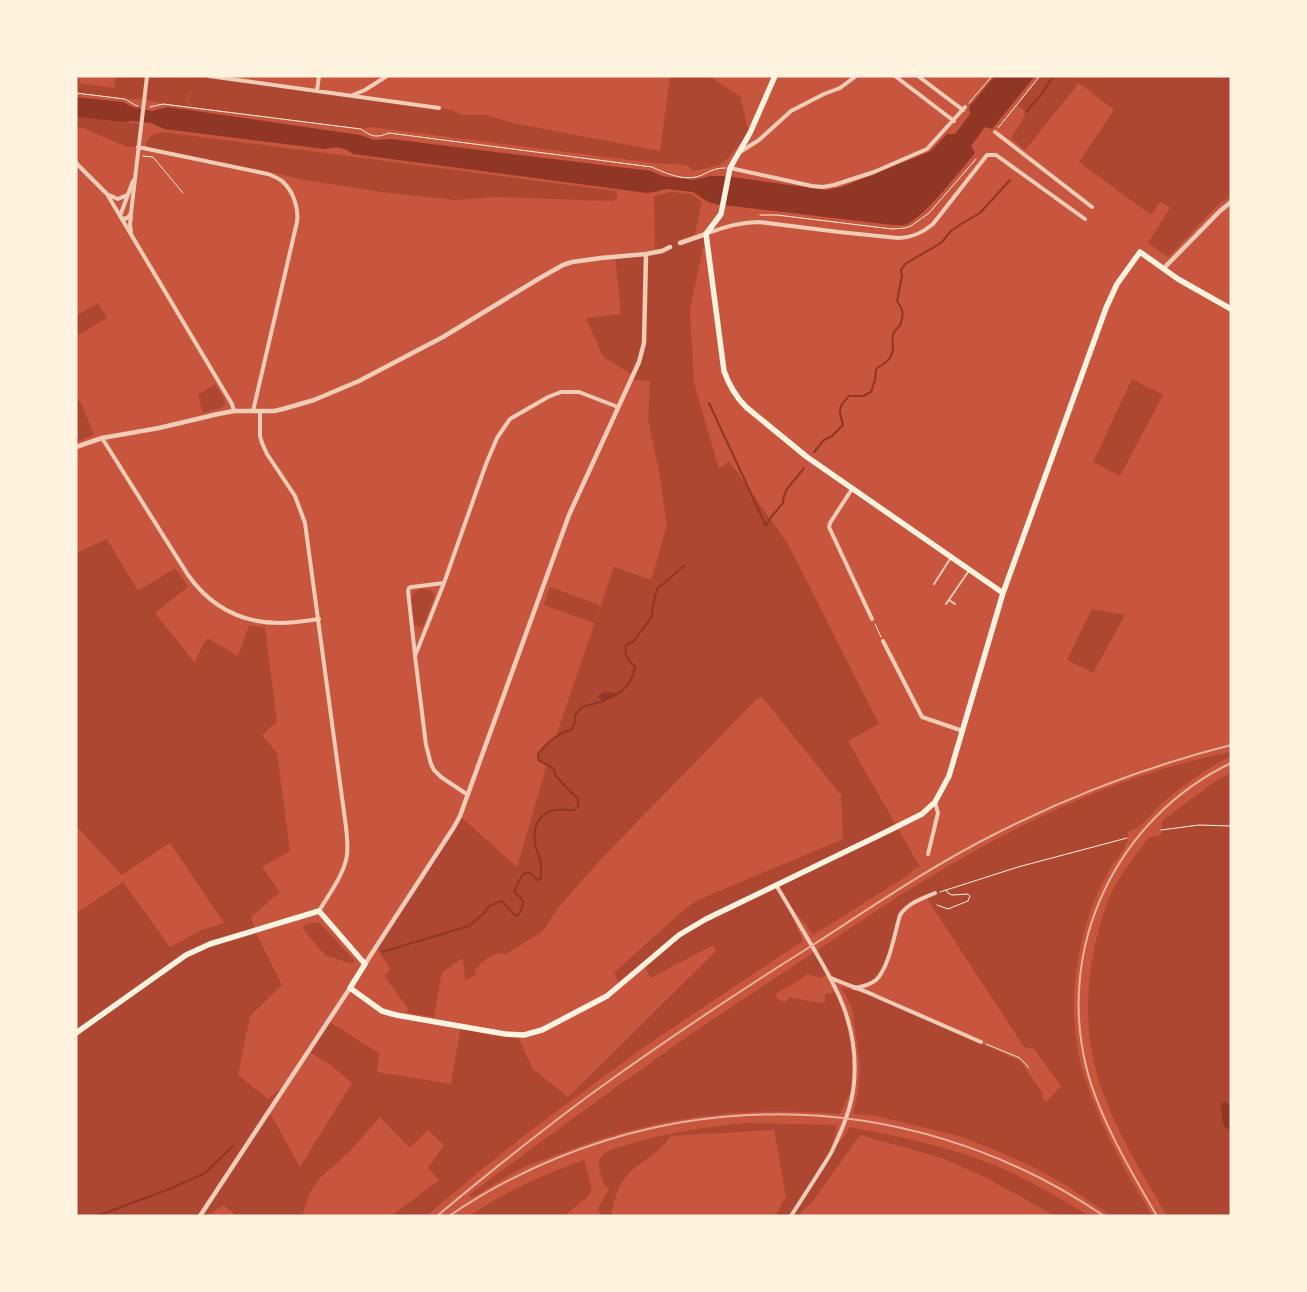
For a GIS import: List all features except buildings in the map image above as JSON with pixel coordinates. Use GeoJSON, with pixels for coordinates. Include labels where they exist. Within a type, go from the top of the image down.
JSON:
{"type":"FeatureCollection","features":[{"type":"Feature","properties":{"kind":"main road"},"geometry":{"type":"LineString","coordinates":[[775,76],[750,133],[736,154],[730,168],[721,214],[706,234],[724,371],[732,390],[746,406],[807,457],[1003,593]]}},
{"type":"Feature","properties":{"kind":"main road"},"geometry":{"type":"LineString","coordinates":[[76,1033],[186,955],[210,944],[319,911],[365,964],[350,988],[382,1011],[396,1016],[505,1034],[524,1035],[532,1033],[542,1030],[607,996],[665,946],[706,918],[922,814],[935,802],[945,786],[953,765],[1003,593],[1112,294],[1122,277],[1140,252],[1163,269],[1231,309]]}},
{"type":"Feature","properties":{"kind":"street"},"geometry":{"type":"LineString","coordinates":[[132,236],[130,224],[134,177],[146,76]]}},
{"type":"Feature","properties":{"kind":"street"},"geometry":{"type":"LineString","coordinates":[[209,76],[439,108]]}},
{"type":"Feature","properties":{"kind":"street"},"geometry":{"type":"LineString","coordinates":[[317,91],[319,76]]}},
{"type":"Feature","properties":{"kind":"street"},"geometry":{"type":"LineString","coordinates":[[351,96],[365,90],[380,78],[386,76]]}},
{"type":"Feature","properties":{"kind":"street"},"geometry":{"type":"LineString","coordinates":[[736,154],[759,140],[791,112],[824,94],[840,88],[856,76]]}},
{"type":"Feature","properties":{"kind":"street"},"geometry":{"type":"LineString","coordinates":[[895,76],[954,121]]}},
{"type":"Feature","properties":{"kind":"street"},"geometry":{"type":"LineString","coordinates":[[730,168],[823,187],[874,172],[927,149],[964,109],[918,76]]}},
{"type":"Feature","properties":{"kind":"street"},"geometry":{"type":"LineString","coordinates":[[995,132],[1092,207]]}},
{"type":"Feature","properties":{"kind":"street"},"geometry":{"type":"LineString","coordinates":[[138,147],[268,174],[281,180],[289,190],[297,210],[298,219],[253,411]]}},
{"type":"Feature","properties":{"kind":"street"},"geometry":{"type":"LineString","coordinates":[[680,243],[719,229],[751,222],[898,238],[913,236],[926,230],[933,224],[987,155],[996,155],[1085,219]]}},
{"type":"Feature","properties":{"kind":"street"},"geometry":{"type":"LineString","coordinates":[[76,163],[107,194],[232,404],[234,411]]}},
{"type":"Feature","properties":{"kind":"street"},"geometry":{"type":"LineString","coordinates":[[120,216],[134,177]]}},
{"type":"Feature","properties":{"kind":"street"},"geometry":{"type":"LineString","coordinates":[[107,194],[118,199],[128,195]]}},
{"type":"Feature","properties":{"kind":"street"},"geometry":{"type":"LineString","coordinates":[[1163,269],[1220,210],[1231,202]]}},
{"type":"Feature","properties":{"kind":"street"},"geometry":{"type":"LineString","coordinates":[[120,216],[126,219],[131,213]]}},
{"type":"Feature","properties":{"kind":"street"},"geometry":{"type":"LineString","coordinates":[[76,447],[102,438],[159,428],[218,414],[234,411],[260,412],[283,409],[314,400],[359,381],[443,338],[563,265],[601,258],[646,254],[662,251],[670,247]]}},
{"type":"Feature","properties":{"kind":"street"},"geometry":{"type":"LineString","coordinates":[[365,964],[454,828],[468,796],[569,516],[639,362],[644,343],[646,254]]}},
{"type":"Feature","properties":{"kind":"street"},"geometry":{"type":"LineString","coordinates":[[415,656],[444,583],[486,464],[497,438],[510,419],[548,396],[561,392],[579,392],[618,407]]}},
{"type":"Feature","properties":{"kind":"street"},"geometry":{"type":"LineString","coordinates":[[260,412],[260,436],[262,443],[267,454],[295,496],[305,523],[346,827],[347,844],[343,868],[319,911]]}},
{"type":"Feature","properties":{"kind":"street"},"geometry":{"type":"LineString","coordinates":[[102,438],[188,575],[201,592],[216,605],[237,616],[259,621],[280,623],[318,619]]}},
{"type":"Feature","properties":{"kind":"street"},"geometry":{"type":"LineString","coordinates":[[852,489],[829,527],[872,619]]}},
{"type":"Feature","properties":{"kind":"street"},"geometry":{"type":"LineString","coordinates":[[444,583],[409,588],[415,656],[426,745],[431,764],[441,777],[468,796]]}},
{"type":"Feature","properties":{"kind":"street"},"geometry":{"type":"LineString","coordinates":[[883,641],[922,717],[963,731]]}},
{"type":"Feature","properties":{"kind":"street"},"geometry":{"type":"LineString","coordinates":[[928,854],[938,813],[935,802]]}},
{"type":"Feature","properties":{"kind":"street"},"geometry":{"type":"LineString","coordinates":[[776,885],[831,978],[840,997],[847,1015],[855,1065],[854,1084],[849,1110],[842,1129],[831,1154],[791,1216]]}},
{"type":"Feature","properties":{"kind":"street"},"geometry":{"type":"LineString","coordinates":[[852,988],[870,984],[876,980],[886,964],[900,914],[912,902],[935,893]]}},
{"type":"Feature","properties":{"kind":"street"},"geometry":{"type":"LineString","coordinates":[[831,978],[981,1042]]}},
{"type":"Feature","properties":{"kind":"street"},"geometry":{"type":"LineString","coordinates":[[200,1216],[350,988]]}},
{"type":"Feature","properties":{"kind":"lane"},"geometry":{"type":"LineString","coordinates":[[934,584],[951,557]]}},
{"type":"Feature","properties":{"kind":"lane"},"geometry":{"type":"LineString","coordinates":[[946,604],[970,570]]}},
{"type":"Feature","properties":{"kind":"lane"},"geometry":{"type":"LineString","coordinates":[[949,600],[955,604]]}},
{"type":"Feature","properties":{"kind":"path"},"geometry":{"type":"LineString","coordinates":[[964,109],[992,76]]}},
{"type":"Feature","properties":{"kind":"path"},"geometry":{"type":"LineString","coordinates":[[995,132],[1040,76]]}},
{"type":"Feature","properties":{"kind":"path"},"geometry":{"type":"LineString","coordinates":[[76,92],[125,99],[135,105],[152,108],[163,104],[361,129],[370,136],[380,137],[389,133],[652,167],[668,175],[693,178],[717,168],[730,168]]}},
{"type":"Feature","properties":{"kind":"path"},"geometry":{"type":"LineString","coordinates":[[137,155],[153,157],[183,193]]}},
{"type":"Feature","properties":{"kind":"path"},"geometry":{"type":"LineString","coordinates":[[760,216],[777,215],[892,229],[905,228],[916,224],[929,213],[976,159]]}},
{"type":"Feature","properties":{"kind":"path"},"geometry":{"type":"LineString","coordinates":[[872,619],[883,641]]}},
{"type":"Feature","properties":{"kind":"path"},"geometry":{"type":"LineString","coordinates":[[1161,830],[1200,825],[1231,826]]}},
{"type":"Feature","properties":{"kind":"path"},"geometry":{"type":"LineString","coordinates":[[937,905],[948,909],[968,901],[970,898],[968,894],[948,894],[946,890],[1018,867],[1126,838]]}},
{"type":"Feature","properties":{"kind":"path"},"geometry":{"type":"LineString","coordinates":[[981,1042],[1020,1058],[1029,1068]]}},
{"type":"Feature","properties":{"kind":"shaded area"},"geometry":{"type":"Polygon","coordinates":[[[76,76],[80,76],[79,83],[114,88],[116,76],[209,76],[429,106],[452,110],[461,115],[486,115],[513,123],[660,151],[670,76],[709,76],[740,96],[749,133],[725,161],[719,165],[693,171],[687,165],[654,163],[371,127],[362,129],[192,107],[188,100],[193,89],[188,95],[187,100],[190,107],[163,104],[144,99],[125,99],[76,93],[76,76]]]}},
{"type":"Feature","properties":{"kind":"shaded area"},"geometry":{"type":"Polygon","coordinates":[[[995,76],[1035,76],[992,129],[985,127],[971,146],[975,153],[941,193],[921,214],[904,225],[715,204],[708,202],[693,192],[666,189],[647,193],[353,154],[340,148],[325,149],[164,129],[151,123],[76,117],[76,97],[123,102],[132,107],[152,111],[168,107],[360,135],[374,140],[391,139],[651,171],[662,176],[693,180],[710,176],[725,176],[826,190],[842,187],[931,151],[947,134],[955,134],[970,114],[969,107],[995,76]]]}},
{"type":"Feature","properties":{"kind":"shaded area"},"geometry":{"type":"Polygon","coordinates":[[[1040,76],[1231,76],[1231,197],[1221,202],[1168,257],[1148,243],[1170,208],[1160,202],[1151,215],[1079,162],[1114,110],[1079,83],[1025,150],[1011,138],[1026,112],[1017,105],[1040,76]]]}},
{"type":"Feature","properties":{"kind":"shaded area"},"geometry":{"type":"Polygon","coordinates":[[[76,117],[141,124],[138,147],[127,147],[83,128],[76,127],[76,117]]]}},
{"type":"Feature","properties":{"kind":"shaded area"},"geometry":{"type":"Polygon","coordinates":[[[163,132],[616,191],[617,198],[613,201],[496,197],[456,200],[389,193],[304,180],[271,172],[268,174],[145,148],[151,137],[163,132]]]}},
{"type":"Feature","properties":{"kind":"shaded area"},"geometry":{"type":"Polygon","coordinates":[[[671,192],[691,194],[702,202],[695,234],[706,234],[690,309],[694,383],[719,469],[729,461],[788,544],[879,724],[848,741],[920,867],[914,869],[910,874],[813,935],[784,899],[803,941],[647,1045],[534,1128],[426,1216],[391,1216],[439,1180],[428,1168],[444,1145],[428,1130],[410,1148],[380,1117],[349,1152],[322,1176],[310,1192],[302,1216],[237,1216],[223,1205],[207,1216],[76,1216],[76,913],[123,882],[170,947],[202,930],[224,923],[170,843],[122,875],[76,826],[76,553],[107,539],[138,591],[175,568],[188,587],[155,613],[195,663],[206,639],[238,656],[249,625],[265,628],[277,722],[262,735],[277,753],[290,851],[262,867],[280,892],[251,917],[255,931],[282,985],[250,1016],[238,1075],[268,1099],[286,1084],[269,1111],[300,1167],[352,1083],[333,1067],[308,1051],[328,1021],[379,1053],[377,1072],[451,1084],[461,1026],[517,1035],[533,1069],[568,1097],[716,951],[713,945],[651,978],[644,965],[620,985],[614,973],[696,901],[843,839],[841,795],[762,697],[756,700],[600,860],[558,908],[542,932],[506,954],[501,953],[489,957],[475,970],[476,974],[465,981],[463,958],[442,972],[434,1017],[407,1013],[408,1008],[384,976],[390,969],[376,947],[460,816],[517,867],[547,764],[538,760],[538,754],[556,736],[614,567],[651,580],[667,525],[659,471],[648,420],[650,381],[631,380],[633,375],[603,357],[586,318],[621,314],[615,256],[655,252],[654,196],[671,192]]]}},
{"type":"Feature","properties":{"kind":"shaded area"},"geometry":{"type":"Polygon","coordinates":[[[98,303],[107,318],[76,336],[76,316],[98,303]]]}},
{"type":"Feature","properties":{"kind":"shaded area"},"geometry":{"type":"Polygon","coordinates":[[[1132,379],[1163,395],[1120,476],[1093,462],[1132,379]]]}},
{"type":"Feature","properties":{"kind":"shaded area"},"geometry":{"type":"Polygon","coordinates":[[[215,384],[224,399],[225,405],[203,413],[198,395],[215,384]]]}},
{"type":"Feature","properties":{"kind":"shaded area"},"geometry":{"type":"Polygon","coordinates":[[[76,396],[82,405],[94,435],[78,441],[76,438],[76,396]]]}},
{"type":"Feature","properties":{"kind":"shaded area"},"geometry":{"type":"Polygon","coordinates":[[[550,587],[600,605],[594,623],[544,605],[550,587]]]}},
{"type":"Feature","properties":{"kind":"shaded area"},"geometry":{"type":"Polygon","coordinates":[[[420,589],[432,591],[434,597],[424,625],[420,627],[414,624],[411,599],[415,591],[420,589]]]}},
{"type":"Feature","properties":{"kind":"shaded area"},"geometry":{"type":"Polygon","coordinates":[[[1092,609],[1125,615],[1093,673],[1067,660],[1092,609]]]}},
{"type":"Feature","properties":{"kind":"shaded area"},"geometry":{"type":"Polygon","coordinates":[[[608,692],[619,694],[603,702],[598,696],[608,692]]]}},
{"type":"Feature","properties":{"kind":"shaded area"},"geometry":{"type":"Polygon","coordinates":[[[1231,752],[1231,756],[1179,789],[1163,802],[1143,823],[1128,832],[1125,847],[1098,891],[1081,943],[1074,1000],[1074,1019],[1079,1057],[1090,1094],[1105,1130],[1152,1216],[1112,1216],[1067,1186],[1033,1167],[959,1136],[877,1116],[853,1114],[858,1093],[860,1064],[852,1008],[841,987],[868,994],[1020,1061],[1042,1092],[1043,1100],[1047,1101],[1061,1086],[1034,1049],[1024,1047],[926,897],[903,911],[886,964],[876,980],[859,987],[831,978],[828,974],[821,978],[807,974],[775,994],[779,1000],[785,1002],[790,997],[825,1003],[825,994],[838,992],[852,1038],[854,1084],[840,1114],[809,1112],[732,1113],[683,1119],[635,1129],[587,1143],[535,1163],[518,1170],[472,1198],[469,1195],[704,1025],[899,896],[963,857],[1036,819],[1112,786],[1191,761],[1231,752]]]}},
{"type":"Feature","properties":{"kind":"shaded area"},"geometry":{"type":"Polygon","coordinates":[[[1231,773],[1231,1216],[1167,1216],[1118,1129],[1097,1074],[1089,1025],[1090,975],[1100,925],[1108,901],[1126,868],[1149,837],[1161,835],[1162,821],[1217,780],[1231,773]]]}},
{"type":"Feature","properties":{"kind":"shaded area"},"geometry":{"type":"Polygon","coordinates":[[[307,923],[320,923],[355,961],[352,964],[325,955],[302,928],[307,923]]]}},
{"type":"Feature","properties":{"kind":"shaded area"},"geometry":{"type":"Polygon","coordinates":[[[1225,1102],[1231,1106],[1231,1130],[1225,1128],[1223,1122],[1220,1104],[1225,1102]]]}},
{"type":"Feature","properties":{"kind":"shaded area"},"geometry":{"type":"Polygon","coordinates":[[[747,1123],[837,1125],[831,1152],[846,1134],[849,1127],[940,1147],[1006,1170],[1042,1188],[1089,1216],[1055,1216],[985,1177],[942,1158],[860,1135],[813,1201],[798,1216],[775,1216],[786,1196],[774,1130],[670,1136],[660,1149],[627,1175],[620,1186],[611,1216],[601,1216],[598,1208],[609,1189],[602,1180],[599,1164],[601,1157],[607,1152],[638,1141],[669,1134],[747,1123]]]}},
{"type":"Feature","properties":{"kind":"shaded area"},"geometry":{"type":"Polygon","coordinates":[[[584,1160],[591,1192],[564,1216],[469,1216],[525,1184],[584,1160]]]}},
{"type":"Feature","properties":{"kind":"waterway"},"geometry":{"type":"LineString","coordinates":[[1026,112],[1041,95],[1053,76]]}},
{"type":"Feature","properties":{"kind":"waterway"},"geometry":{"type":"LineString","coordinates":[[814,452],[824,440],[832,436],[843,425],[840,409],[845,400],[849,396],[863,396],[871,392],[876,369],[892,355],[893,334],[900,326],[903,315],[897,301],[902,276],[901,270],[905,264],[941,243],[951,231],[980,213],[1010,180]]}},
{"type":"Feature","properties":{"kind":"waterway"},"geometry":{"type":"LineString","coordinates":[[709,403],[766,526],[783,503],[787,489],[804,468]]}},
{"type":"Feature","properties":{"kind":"waterway"},"geometry":{"type":"LineString","coordinates":[[608,699],[622,690],[632,678],[635,667],[627,658],[626,645],[634,641],[652,616],[657,589],[684,566]]}},
{"type":"Feature","properties":{"kind":"waterway"},"geometry":{"type":"LineString","coordinates":[[382,952],[469,926],[489,906],[502,901],[514,914],[517,916],[520,913],[523,901],[514,892],[520,878],[525,873],[528,873],[537,880],[541,879],[541,864],[534,836],[536,825],[548,812],[554,810],[574,810],[578,806],[578,798],[556,776],[553,768],[538,760],[538,754],[553,739],[571,730],[575,722],[575,715],[582,707],[604,701]]}},
{"type":"Feature","properties":{"kind":"waterway"},"geometry":{"type":"LineString","coordinates":[[97,1216],[172,1188],[205,1173],[233,1146]]}},
{"type":"Feature","properties":{"kind":"railway"},"geometry":{"type":"LineString","coordinates":[[437,1216],[549,1126],[643,1057],[902,887],[991,836],[1049,808],[1139,773],[1231,745]]}},
{"type":"Feature","properties":{"kind":"railway"},"geometry":{"type":"LineString","coordinates":[[1157,1216],[1117,1145],[1093,1089],[1087,1070],[1079,1023],[1080,977],[1088,933],[1104,891],[1127,852],[1156,817],[1191,787],[1231,763]]}},
{"type":"Feature","properties":{"kind":"railway"},"geometry":{"type":"LineString","coordinates":[[449,1216],[526,1172],[607,1140],[691,1121],[776,1114],[861,1121],[945,1140],[1027,1171],[1104,1216]]}}]}
